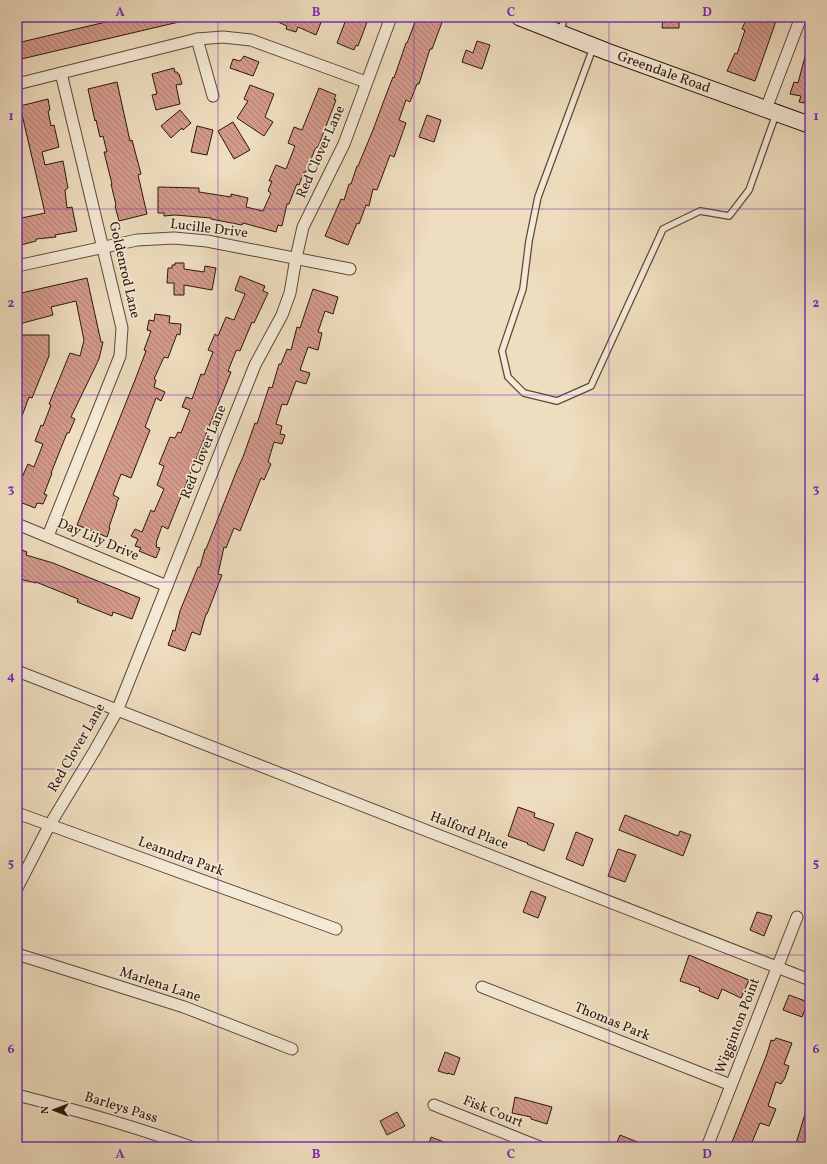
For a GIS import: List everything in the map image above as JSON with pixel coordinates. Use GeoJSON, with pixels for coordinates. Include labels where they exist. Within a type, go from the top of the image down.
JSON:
{"type":"FeatureCollection","features":[{"type":"Feature","properties":{"kind":"street","name":"Red Clover Lane"},"geometry":{"type":"LineString","coordinates":[[17,888],[49,826],[117,711],[255,365],[282,315],[290,293],[303,227],[344,144],[391,17]]}},
{"type":"Feature","properties":{"kind":"street","name":"Greendale Road"},"geometry":{"type":"LineString","coordinates":[[519,17],[716,92],[810,125]]}},
{"type":"Feature","properties":{"kind":"street"},"geometry":{"type":"LineString","coordinates":[[771,111],[800,17]]}},
{"type":"Feature","properties":{"kind":"street"},"geometry":{"type":"LineString","coordinates":[[17,84],[197,39],[223,37],[251,40],[366,82]]}},
{"type":"Feature","properties":{"kind":"street"},"geometry":{"type":"LineString","coordinates":[[197,39],[212,96]]}},
{"type":"Feature","properties":{"kind":"street","name":"Goldenrod Lane"},"geometry":{"type":"LineString","coordinates":[[48,536],[120,356],[122,328],[61,73]]}},
{"type":"Feature","properties":{"kind":"street","name":"Lucille Drive"},"geometry":{"type":"LineString","coordinates":[[17,266],[137,240],[174,238],[207,241],[350,269]]}},
{"type":"Feature","properties":{"kind":"street","name":"Day Lily Drive"},"geometry":{"type":"LineString","coordinates":[[17,524],[167,586]]}},
{"type":"Feature","properties":{"kind":"street","name":"Halford Place"},"geometry":{"type":"LineString","coordinates":[[17,672],[810,980]]}},
{"type":"Feature","properties":{"kind":"street","name":"Leanndra Park"},"geometry":{"type":"LineString","coordinates":[[17,813],[49,826],[336,929]]}},
{"type":"Feature","properties":{"kind":"street","name":"Wigginton Point"},"geometry":{"type":"LineString","coordinates":[[707,1147],[797,917]]}},
{"type":"Feature","properties":{"kind":"street","name":"Marlena Lane"},"geometry":{"type":"LineString","coordinates":[[17,954],[184,1007],[292,1049]]}},
{"type":"Feature","properties":{"kind":"street","name":"Thomas Park"},"geometry":{"type":"LineString","coordinates":[[482,987],[731,1085]]}},
{"type":"Feature","properties":{"kind":"street","name":"Barleys Pass"},"geometry":{"type":"LineString","coordinates":[[17,1095],[85,1112],[157,1134],[191,1147]]}},
{"type":"Feature","properties":{"kind":"street","name":"Fisk Court"},"geometry":{"type":"LineString","coordinates":[[434,1105],[540,1147]]}},
{"type":"Feature","properties":{"kind":"lane"},"geometry":{"type":"LineString","coordinates":[[560,32],[565,17]]}},
{"type":"Feature","properties":{"kind":"lane"},"geometry":{"type":"LineString","coordinates":[[594,46],[538,197],[529,241],[523,289],[502,351],[508,377],[524,393],[556,401],[591,386],[663,229],[700,211],[729,216],[749,190],[771,111]]}},
{"type":"Feature","properties":{"kind":"building"},"geometry":{"type":"Polygon","coordinates":[[[127,17],[183,17],[183,21],[17,60],[17,43],[127,17]]]}},
{"type":"Feature","properties":{"kind":"building"},"geometry":{"type":"Polygon","coordinates":[[[267,17],[314,17],[322,20],[316,35],[298,27],[296,32],[286,29],[287,26],[267,17]]]}},
{"type":"Feature","properties":{"kind":"building"},"geometry":{"type":"Polygon","coordinates":[[[347,17],[369,17],[358,46],[356,45],[354,50],[337,43],[347,17]]]}},
{"type":"Feature","properties":{"kind":"building"},"geometry":{"type":"Polygon","coordinates":[[[417,17],[444,17],[432,49],[430,49],[419,84],[417,84],[410,102],[406,100],[399,120],[406,123],[394,157],[390,155],[377,190],[373,189],[369,206],[366,205],[359,224],[357,223],[348,245],[325,236],[341,199],[344,200],[349,184],[351,184],[417,17]]]}},
{"type":"Feature","properties":{"kind":"building"},"geometry":{"type":"Polygon","coordinates":[[[663,17],[679,17],[679,28],[662,28],[663,17]]]}},
{"type":"Feature","properties":{"kind":"building"},"geometry":{"type":"Polygon","coordinates":[[[747,17],[764,17],[776,21],[755,81],[727,71],[735,53],[737,54],[745,30],[742,29],[747,17]]]}},
{"type":"Feature","properties":{"kind":"building"},"geometry":{"type":"Polygon","coordinates":[[[477,41],[490,45],[482,69],[462,62],[466,50],[473,53],[477,41]]]}},
{"type":"Feature","properties":{"kind":"building"},"geometry":{"type":"Polygon","coordinates":[[[807,49],[810,49],[810,104],[799,102],[801,96],[790,94],[794,82],[798,83],[807,49]]]}},
{"type":"Feature","properties":{"kind":"building"},"geometry":{"type":"Polygon","coordinates":[[[244,56],[259,62],[253,76],[230,68],[233,59],[240,61],[244,56]]]}},
{"type":"Feature","properties":{"kind":"building"},"geometry":{"type":"Polygon","coordinates":[[[174,68],[175,72],[179,74],[182,84],[176,85],[180,104],[156,110],[152,95],[157,94],[152,74],[174,68]]]}},
{"type":"Feature","properties":{"kind":"building"},"geometry":{"type":"Polygon","coordinates":[[[117,82],[130,141],[132,140],[141,174],[138,175],[147,214],[119,221],[104,152],[107,152],[103,136],[100,137],[96,120],[95,121],[88,89],[117,82]]]}},
{"type":"Feature","properties":{"kind":"building"},"geometry":{"type":"Polygon","coordinates":[[[250,85],[274,94],[265,117],[273,122],[264,136],[237,118],[248,101],[244,99],[250,85]]]}},
{"type":"Feature","properties":{"kind":"building"},"geometry":{"type":"Polygon","coordinates":[[[319,88],[336,95],[334,99],[336,100],[318,147],[315,149],[299,185],[297,184],[289,204],[287,204],[282,226],[278,225],[276,232],[243,223],[242,225],[211,218],[175,215],[164,216],[164,213],[158,213],[158,187],[199,188],[199,192],[231,197],[231,194],[248,198],[246,207],[263,211],[271,193],[268,191],[272,181],[269,181],[276,165],[286,169],[295,146],[288,143],[294,127],[302,130],[319,88]]]}},
{"type":"Feature","properties":{"kind":"building"},"geometry":{"type":"Polygon","coordinates":[[[48,99],[50,110],[48,111],[51,126],[54,125],[59,147],[42,152],[45,165],[63,161],[68,188],[65,190],[67,208],[72,207],[77,231],[55,235],[56,237],[36,239],[36,241],[21,245],[17,231],[17,219],[45,213],[20,106],[48,99]]]}},
{"type":"Feature","properties":{"kind":"building"},"geometry":{"type":"Polygon","coordinates":[[[180,110],[191,123],[183,130],[182,128],[171,138],[161,126],[180,110]]]}},
{"type":"Feature","properties":{"kind":"building"},"geometry":{"type":"Polygon","coordinates":[[[427,115],[441,120],[434,142],[419,137],[427,115]]]}},
{"type":"Feature","properties":{"kind":"building"},"geometry":{"type":"Polygon","coordinates":[[[233,122],[250,150],[234,159],[218,131],[233,122]]]}},
{"type":"Feature","properties":{"kind":"building"},"geometry":{"type":"Polygon","coordinates":[[[197,126],[213,130],[207,155],[191,152],[197,126]]]}},
{"type":"Feature","properties":{"kind":"building"},"geometry":{"type":"Polygon","coordinates":[[[175,263],[184,263],[184,269],[204,272],[205,266],[216,268],[212,290],[184,285],[184,295],[174,295],[174,283],[167,283],[168,268],[172,268],[172,265],[175,265],[175,263]]]}},
{"type":"Feature","properties":{"kind":"building"},"geometry":{"type":"Polygon","coordinates":[[[240,276],[265,286],[263,291],[268,293],[254,323],[252,322],[240,351],[236,351],[228,371],[231,372],[168,529],[162,526],[156,543],[156,547],[160,548],[156,558],[139,551],[141,548],[135,546],[138,539],[131,536],[135,529],[142,532],[151,510],[154,512],[164,489],[157,485],[164,466],[159,464],[170,437],[175,438],[178,432],[181,433],[190,410],[182,407],[186,397],[192,399],[201,374],[204,375],[213,352],[208,350],[215,334],[218,336],[226,317],[234,320],[245,294],[235,290],[240,276]]]}},
{"type":"Feature","properties":{"kind":"building"},"geometry":{"type":"Polygon","coordinates":[[[87,278],[101,342],[103,342],[99,359],[71,417],[75,419],[69,433],[67,433],[51,473],[44,494],[47,495],[43,504],[37,503],[35,508],[17,501],[17,483],[19,484],[28,464],[34,467],[43,444],[35,441],[41,425],[43,426],[51,405],[49,404],[70,353],[80,356],[84,340],[76,301],[51,307],[53,315],[19,324],[17,314],[17,294],[87,278]]]}},
{"type":"Feature","properties":{"kind":"building"},"geometry":{"type":"Polygon","coordinates":[[[313,289],[338,297],[333,314],[325,311],[318,332],[322,333],[318,350],[308,347],[300,370],[310,373],[306,384],[296,381],[287,405],[282,404],[276,424],[282,426],[280,434],[285,435],[282,444],[274,442],[268,462],[271,464],[264,480],[261,478],[240,531],[234,528],[226,548],[224,547],[218,574],[222,575],[206,614],[200,635],[192,632],[185,651],[168,645],[173,630],[175,631],[180,611],[198,567],[200,567],[205,549],[243,457],[255,423],[257,424],[269,387],[272,388],[279,364],[281,364],[287,349],[291,350],[297,327],[300,328],[313,289]]]}},
{"type":"Feature","properties":{"kind":"building"},"geometry":{"type":"Polygon","coordinates":[[[155,314],[170,316],[169,323],[181,324],[180,335],[177,334],[168,358],[164,357],[154,379],[156,380],[154,387],[165,392],[161,401],[156,398],[145,427],[150,430],[131,478],[121,474],[113,495],[119,498],[107,537],[77,525],[146,351],[144,350],[151,331],[147,330],[149,320],[154,321],[155,314]]]}},
{"type":"Feature","properties":{"kind":"building"},"geometry":{"type":"Polygon","coordinates":[[[21,335],[49,335],[49,356],[32,398],[29,397],[18,427],[17,359],[21,360],[21,335]]]}},
{"type":"Feature","properties":{"kind":"building"},"geometry":{"type":"Polygon","coordinates":[[[17,548],[27,552],[26,555],[53,563],[140,598],[132,619],[113,612],[112,616],[77,602],[78,599],[36,582],[20,579],[21,577],[17,576],[17,548]]]}},
{"type":"Feature","properties":{"kind":"building"},"geometry":{"type":"Polygon","coordinates":[[[518,807],[535,813],[534,817],[554,824],[544,851],[527,844],[528,843],[508,836],[518,807]]]}},
{"type":"Feature","properties":{"kind":"building"},"geometry":{"type":"Polygon","coordinates":[[[625,815],[678,836],[680,831],[691,835],[683,856],[619,830],[625,815]]]}},
{"type":"Feature","properties":{"kind":"building"},"geometry":{"type":"Polygon","coordinates":[[[576,832],[593,839],[583,866],[566,859],[576,832]]]}},
{"type":"Feature","properties":{"kind":"building"},"geometry":{"type":"Polygon","coordinates":[[[618,849],[636,855],[625,882],[608,876],[618,849]]]}},
{"type":"Feature","properties":{"kind":"building"},"geometry":{"type":"Polygon","coordinates":[[[531,891],[546,897],[538,918],[523,912],[531,891]]]}},
{"type":"Feature","properties":{"kind":"building"},"geometry":{"type":"Polygon","coordinates":[[[757,912],[772,916],[764,936],[750,930],[757,912]]]}},
{"type":"Feature","properties":{"kind":"building"},"geometry":{"type":"Polygon","coordinates":[[[689,955],[749,980],[741,998],[722,989],[718,999],[699,991],[700,988],[680,981],[689,955]]]}},
{"type":"Feature","properties":{"kind":"building"},"geometry":{"type":"Polygon","coordinates":[[[789,995],[808,1002],[802,1017],[783,1010],[789,995]]]}},
{"type":"Feature","properties":{"kind":"building"},"geometry":{"type":"Polygon","coordinates":[[[776,1038],[792,1043],[784,1064],[789,1066],[785,1078],[781,1084],[776,1082],[768,1106],[776,1109],[769,1126],[760,1123],[750,1147],[730,1147],[767,1054],[771,1040],[774,1041],[776,1038]]]}},
{"type":"Feature","properties":{"kind":"building"},"geometry":{"type":"Polygon","coordinates":[[[445,1052],[460,1058],[454,1075],[438,1071],[445,1052]]]}},
{"type":"Feature","properties":{"kind":"building"},"geometry":{"type":"Polygon","coordinates":[[[515,1097],[552,1107],[547,1124],[531,1119],[531,1117],[512,1113],[515,1097]]]}},
{"type":"Feature","properties":{"kind":"building"},"geometry":{"type":"Polygon","coordinates":[[[808,1104],[810,1104],[810,1147],[795,1147],[808,1104]]]}},
{"type":"Feature","properties":{"kind":"building"},"geometry":{"type":"Polygon","coordinates":[[[397,1112],[405,1126],[387,1135],[380,1121],[397,1112]]]}},
{"type":"Feature","properties":{"kind":"building"},"geometry":{"type":"Polygon","coordinates":[[[620,1135],[650,1147],[615,1147],[620,1135]]]}},
{"type":"Feature","properties":{"kind":"building"},"geometry":{"type":"Polygon","coordinates":[[[431,1137],[454,1146],[454,1147],[428,1147],[431,1137]]]}}]}
